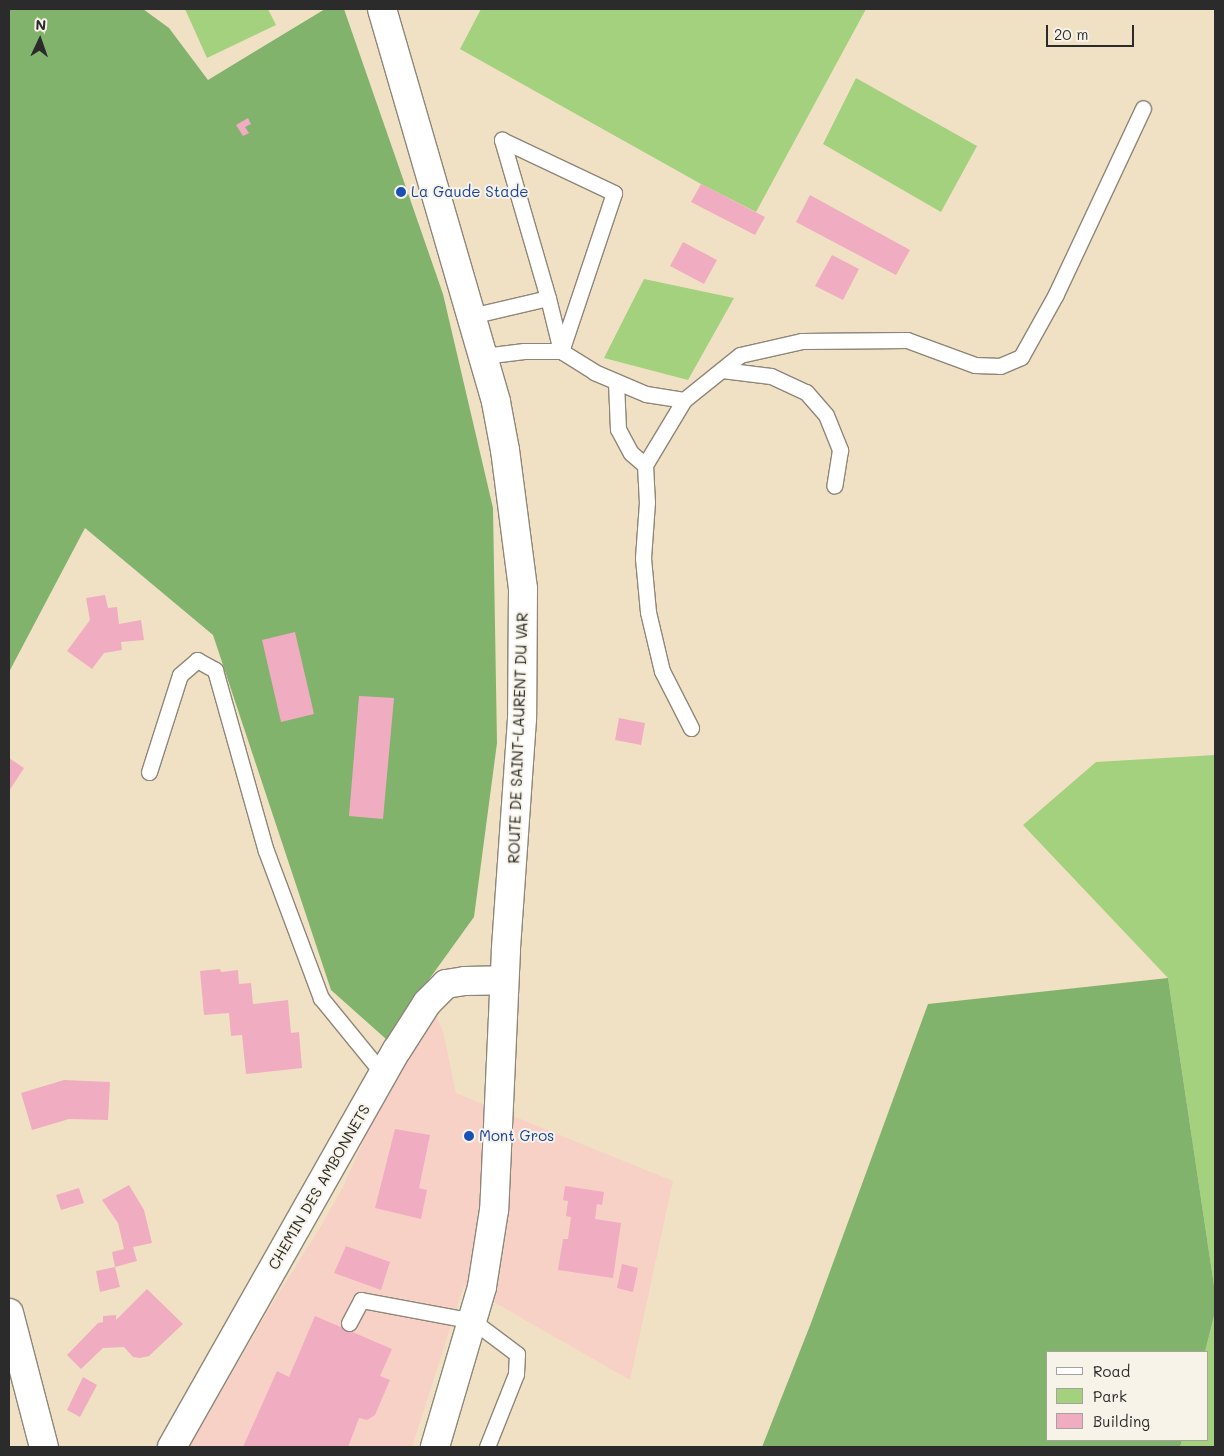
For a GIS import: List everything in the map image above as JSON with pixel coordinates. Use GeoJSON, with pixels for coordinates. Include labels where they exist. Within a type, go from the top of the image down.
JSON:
{"type":"FeatureCollection","features":[{"type":"Feature","properties":{"kind":"main road","name":"ROUTE DE SAINT-LAURENT DU VAR"},"geometry":{"type":"LineString","coordinates":[[382,9],[496,402],[505,450],[523,589],[522,719],[504,980],[494,1210],[488,1257],[473,1321],[435,1447]]}},
{"type":"Feature","properties":{"kind":"main road","name":"CHEMIN DES AMBONNETS"},"geometry":{"type":"LineString","coordinates":[[172,1447],[383,1074],[427,1003],[446,984],[465,980],[504,980]]}},
{"type":"Feature","properties":{"kind":"main road"},"geometry":{"type":"LineString","coordinates":[[9,1313],[44,1447]]}},
{"type":"Feature","properties":{"kind":"lane"},"geometry":{"type":"LineString","coordinates":[[691,728],[662,671],[648,612],[643,558],[647,502],[645,465],[684,400],[740,355],[802,341],[907,340],[975,365],[1000,366],[1021,357],[1056,294],[1143,108]]}},
{"type":"Feature","properties":{"kind":"lane"},"geometry":{"type":"LineString","coordinates":[[502,140],[614,194],[561,351],[548,298],[502,140]]}},
{"type":"Feature","properties":{"kind":"lane"},"geometry":{"type":"LineString","coordinates":[[471,316],[548,298]]}},
{"type":"Feature","properties":{"kind":"lane"},"geometry":{"type":"LineString","coordinates":[[483,356],[524,351],[561,351],[594,372],[646,394],[684,400]]}},
{"type":"Feature","properties":{"kind":"lane"},"geometry":{"type":"LineString","coordinates":[[722,370],[771,376],[806,392],[826,415],[840,450],[834,486]]}},
{"type":"Feature","properties":{"kind":"lane"},"geometry":{"type":"LineString","coordinates":[[616,382],[618,429],[631,453],[645,465]]}},
{"type":"Feature","properties":{"kind":"lane"},"geometry":{"type":"LineString","coordinates":[[149,772],[180,675],[197,660],[215,670],[266,851],[321,998],[383,1074]]}},
{"type":"Feature","properties":{"kind":"lane"},"geometry":{"type":"LineString","coordinates":[[349,1323],[361,1300],[473,1321],[518,1354],[516,1374],[487,1447]]}},
{"type":"Feature","properties":{"kind":"shaded area"},"geometry":{"type":"Polygon","coordinates":[[[435,1014],[443,1031],[456,1093],[673,1181],[630,1380],[464,1285],[412,1447],[189,1447],[270,1307],[321,1226],[343,1187],[386,1090],[435,1014]]]}},
{"type":"Feature","properties":{"kind":"green space"},"geometry":{"type":"Polygon","coordinates":[[[9,9],[143,9],[169,28],[208,80],[325,9],[344,9],[443,294],[493,508],[497,743],[474,917],[386,1039],[331,990],[213,635],[85,528],[9,672],[9,9]]]}},
{"type":"Feature","properties":{"kind":"green space"},"geometry":{"type":"Polygon","coordinates":[[[185,9],[268,9],[276,25],[207,58],[185,9]]]}},
{"type":"Feature","properties":{"kind":"green space"},"geometry":{"type":"Polygon","coordinates":[[[481,9],[866,9],[756,212],[701,184],[460,49],[481,9]]]}},
{"type":"Feature","properties":{"kind":"green space"},"geometry":{"type":"Polygon","coordinates":[[[856,78],[977,146],[941,212],[823,144],[856,78]]]}},
{"type":"Feature","properties":{"kind":"green space"},"geometry":{"type":"Polygon","coordinates":[[[644,279],[734,298],[688,380],[604,358],[644,279]]]}},
{"type":"Feature","properties":{"kind":"green space"},"geometry":{"type":"Polygon","coordinates":[[[1215,755],[1215,1292],[1168,978],[1023,825],[1096,762],[1215,755]]]}},
{"type":"Feature","properties":{"kind":"green space"},"geometry":{"type":"Polygon","coordinates":[[[1168,978],[1215,1292],[1215,1312],[1205,1351],[1046,1351],[1046,1441],[1182,1441],[1180,1447],[762,1447],[811,1323],[928,1004],[1168,978]]]}},
{"type":"Feature","properties":{"kind":"green space"},"geometry":{"type":"Polygon","coordinates":[[[1215,1312],[1215,1447],[1180,1447],[1182,1441],[1209,1441],[1209,1351],[1205,1351],[1215,1312]]]}},
{"type":"Feature","properties":{"kind":"building"},"geometry":{"type":"Polygon","coordinates":[[[248,118],[251,124],[245,127],[249,133],[243,136],[236,125],[248,118]]]}},
{"type":"Feature","properties":{"kind":"building"},"geometry":{"type":"Polygon","coordinates":[[[701,184],[765,217],[755,235],[691,202],[701,184]]]}},
{"type":"Feature","properties":{"kind":"building"},"geometry":{"type":"Polygon","coordinates":[[[810,195],[910,250],[896,275],[796,222],[810,195]]]}},
{"type":"Feature","properties":{"kind":"building"},"geometry":{"type":"Polygon","coordinates":[[[683,242],[717,260],[704,284],[670,266],[683,242]]]}},
{"type":"Feature","properties":{"kind":"building"},"geometry":{"type":"Polygon","coordinates":[[[832,255],[859,269],[843,300],[815,286],[832,255]]]}},
{"type":"Feature","properties":{"kind":"building"},"geometry":{"type":"Polygon","coordinates":[[[105,595],[108,608],[117,607],[119,624],[141,620],[144,640],[121,642],[122,650],[104,653],[92,669],[67,651],[90,620],[86,598],[105,595]]]}},
{"type":"Feature","properties":{"kind":"building"},"geometry":{"type":"Polygon","coordinates":[[[295,632],[314,714],[281,722],[262,640],[295,632]]]}},
{"type":"Feature","properties":{"kind":"building"},"geometry":{"type":"Polygon","coordinates":[[[359,696],[394,698],[383,819],[349,816],[359,696]]]}},
{"type":"Feature","properties":{"kind":"building"},"geometry":{"type":"Polygon","coordinates":[[[619,718],[645,723],[641,745],[615,740],[619,718]]]}},
{"type":"Feature","properties":{"kind":"building"},"geometry":{"type":"Polygon","coordinates":[[[9,758],[24,768],[9,791],[9,758]]]}},
{"type":"Feature","properties":{"kind":"building"},"geometry":{"type":"Polygon","coordinates":[[[220,969],[221,972],[238,970],[239,984],[251,983],[253,1004],[288,1000],[291,1033],[299,1032],[302,1068],[246,1074],[242,1035],[231,1036],[229,1013],[204,1015],[200,971],[220,969]]]}},
{"type":"Feature","properties":{"kind":"building"},"geometry":{"type":"Polygon","coordinates":[[[64,1080],[110,1082],[108,1120],[69,1119],[32,1130],[21,1093],[64,1080]]]}},
{"type":"Feature","properties":{"kind":"building"},"geometry":{"type":"Polygon","coordinates":[[[395,1129],[430,1135],[419,1188],[427,1190],[421,1219],[375,1208],[395,1129]]]}},
{"type":"Feature","properties":{"kind":"building"},"geometry":{"type":"Polygon","coordinates":[[[129,1185],[144,1210],[152,1243],[133,1247],[137,1261],[115,1267],[112,1252],[124,1249],[118,1223],[102,1200],[129,1185]]]}},
{"type":"Feature","properties":{"kind":"building"},"geometry":{"type":"Polygon","coordinates":[[[565,1186],[604,1192],[602,1205],[597,1204],[595,1219],[621,1223],[613,1278],[558,1270],[563,1239],[568,1239],[571,1217],[566,1216],[568,1201],[563,1200],[565,1186]]]}},
{"type":"Feature","properties":{"kind":"building"},"geometry":{"type":"Polygon","coordinates":[[[79,1188],[84,1203],[61,1210],[56,1195],[79,1188]]]}},
{"type":"Feature","properties":{"kind":"building"},"geometry":{"type":"Polygon","coordinates":[[[346,1246],[390,1262],[381,1290],[334,1273],[346,1246]]]}},
{"type":"Feature","properties":{"kind":"building"},"geometry":{"type":"Polygon","coordinates":[[[622,1264],[638,1268],[633,1292],[617,1288],[622,1264]]]}},
{"type":"Feature","properties":{"kind":"building"},"geometry":{"type":"Polygon","coordinates":[[[115,1267],[120,1287],[100,1292],[96,1271],[115,1267]]]}},
{"type":"Feature","properties":{"kind":"building"},"geometry":{"type":"Polygon","coordinates":[[[147,1289],[183,1324],[149,1356],[133,1357],[124,1347],[103,1348],[81,1369],[67,1355],[98,1323],[103,1322],[103,1316],[116,1315],[116,1320],[147,1289]]]}},
{"type":"Feature","properties":{"kind":"building"},"geometry":{"type":"Polygon","coordinates":[[[315,1316],[392,1349],[380,1376],[390,1380],[375,1415],[367,1420],[359,1418],[348,1447],[243,1447],[277,1371],[289,1377],[315,1316]]]}},
{"type":"Feature","properties":{"kind":"building"},"geometry":{"type":"Polygon","coordinates":[[[83,1377],[97,1385],[80,1417],[67,1410],[83,1377]]]}},
{"type":"Feature","properties":{"kind":"place","name":"La Gaude Stade"},"geometry":{"type":"Point","coordinates":[401,192]}},
{"type":"Feature","properties":{"kind":"place","name":"Mont Gros"},"geometry":{"type":"Point","coordinates":[469,1136]}}]}
